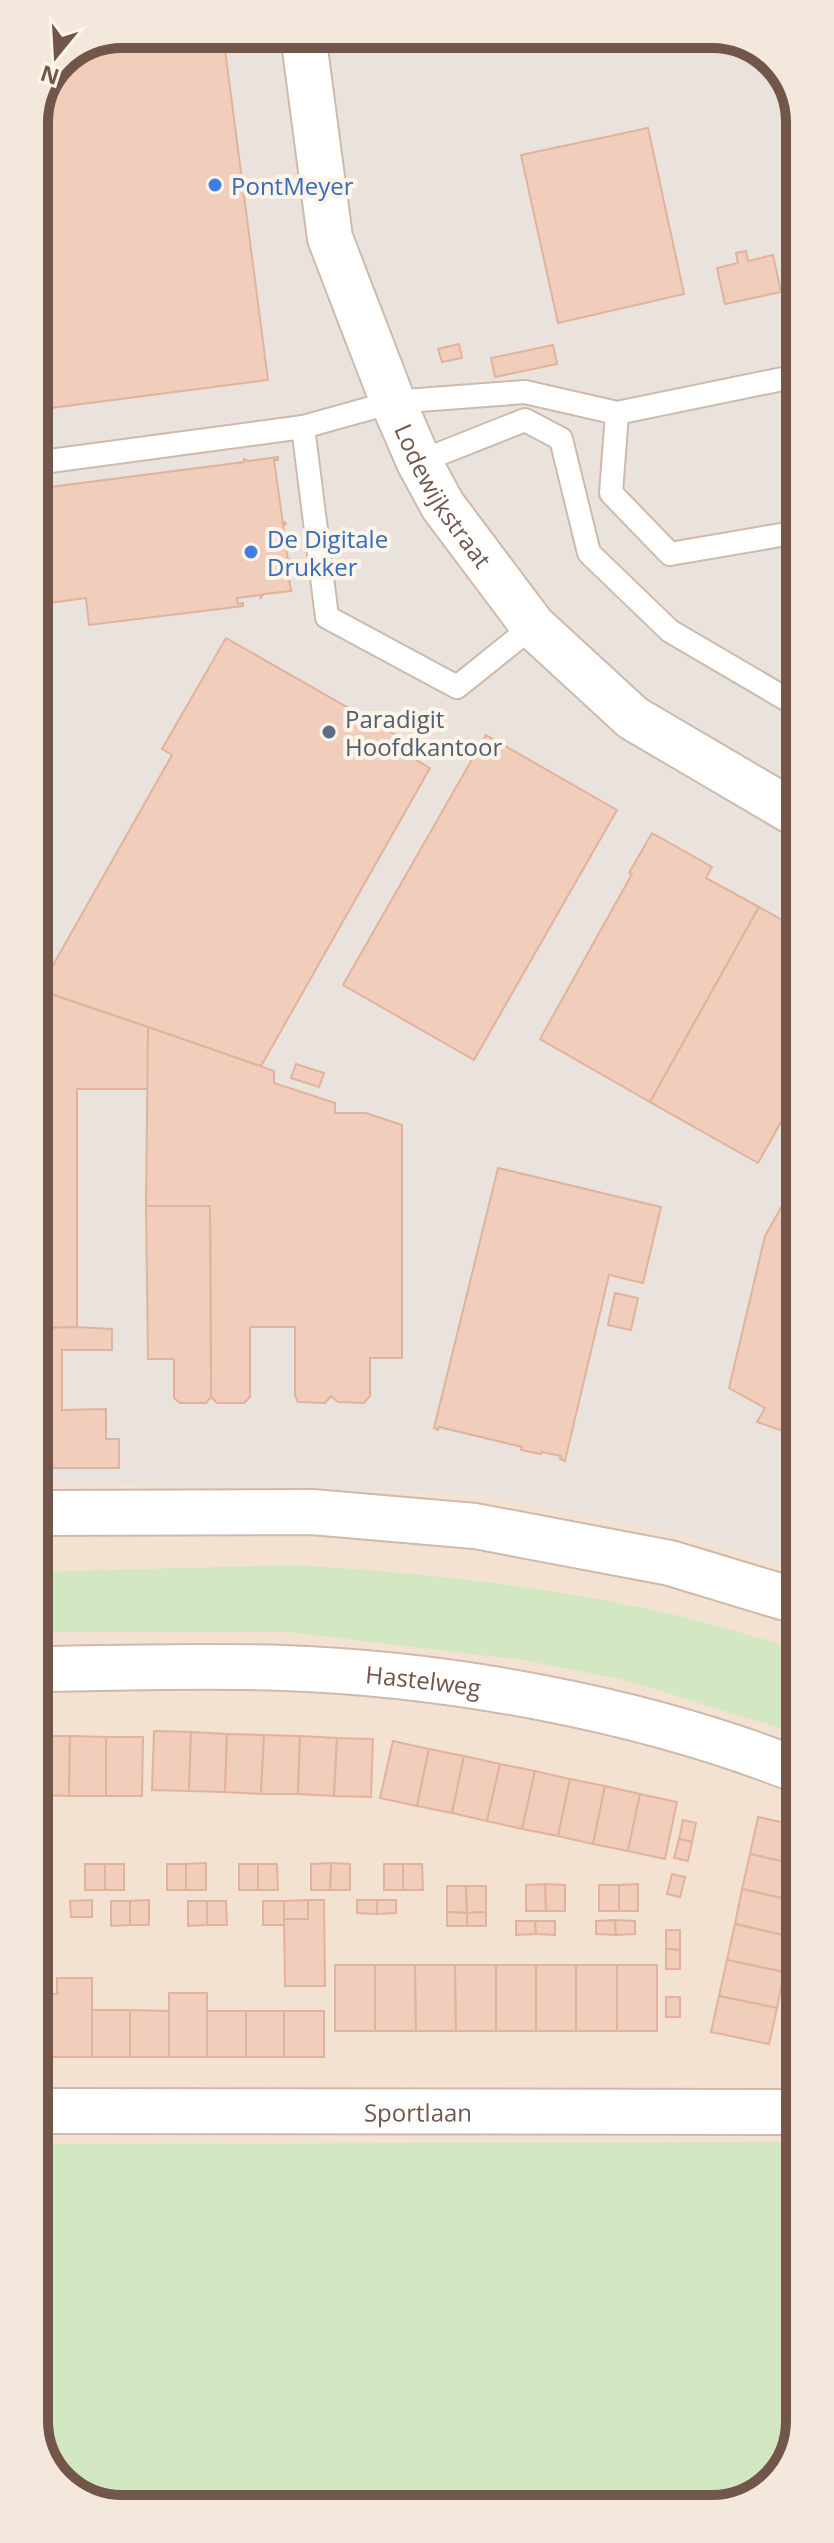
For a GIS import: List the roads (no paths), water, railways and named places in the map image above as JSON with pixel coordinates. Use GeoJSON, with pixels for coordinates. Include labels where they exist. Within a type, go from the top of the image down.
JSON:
{"type":"FeatureCollection","features":[{"type":"Feature","properties":{"kind":"street","name":"Lodewijkstraat"},"geometry":{"type":"LineString","coordinates":[[305,48],[330,238],[393,402],[419,462],[443,506],[533,626],[633,718],[786,808]]}},
{"type":"Feature","properties":{"kind":"street"},"geometry":{"type":"LineString","coordinates":[[48,1513],[312,1512],[475,1526],[670,1563],[786,1598]]}},
{"type":"Feature","properties":{"kind":"street","name":"Hastelweg"},"geometry":{"type":"LineString","coordinates":[[48,1669],[284,1668],[415,1678],[616,1714],[750,1751],[786,1766]]}},
{"type":"Feature","properties":{"kind":"street","name":"Sportlaan"},"geometry":{"type":"LineString","coordinates":[[48,2111],[786,2112]]}},
{"type":"Feature","properties":{"kind":"lane"},"geometry":{"type":"LineString","coordinates":[[48,461],[303,427],[393,402],[525,392],[617,413],[786,378]]}},
{"type":"Feature","properties":{"kind":"lane"},"geometry":{"type":"LineString","coordinates":[[617,413],[611,493],[670,554],[786,534]]}},
{"type":"Feature","properties":{"kind":"lane"},"geometry":{"type":"LineString","coordinates":[[419,462],[525,420],[561,439],[589,553],[670,631],[786,699]]}},
{"type":"Feature","properties":{"kind":"lane"},"geometry":{"type":"LineString","coordinates":[[303,427],[327,617],[457,687],[533,626]]}},
{"type":"Feature","properties":{"kind":"place","name":"PontMeyer"},"geometry":{"type":"Point","coordinates":[215,185]}},
{"type":"Feature","properties":{"kind":"place","name":"De Digitale Drukker"},"geometry":{"type":"Point","coordinates":[251,552]}},
{"type":"Feature","properties":{"kind":"place","name":"Paradigit Hoofdkantoor"},"geometry":{"type":"Point","coordinates":[329,732]}}]}
